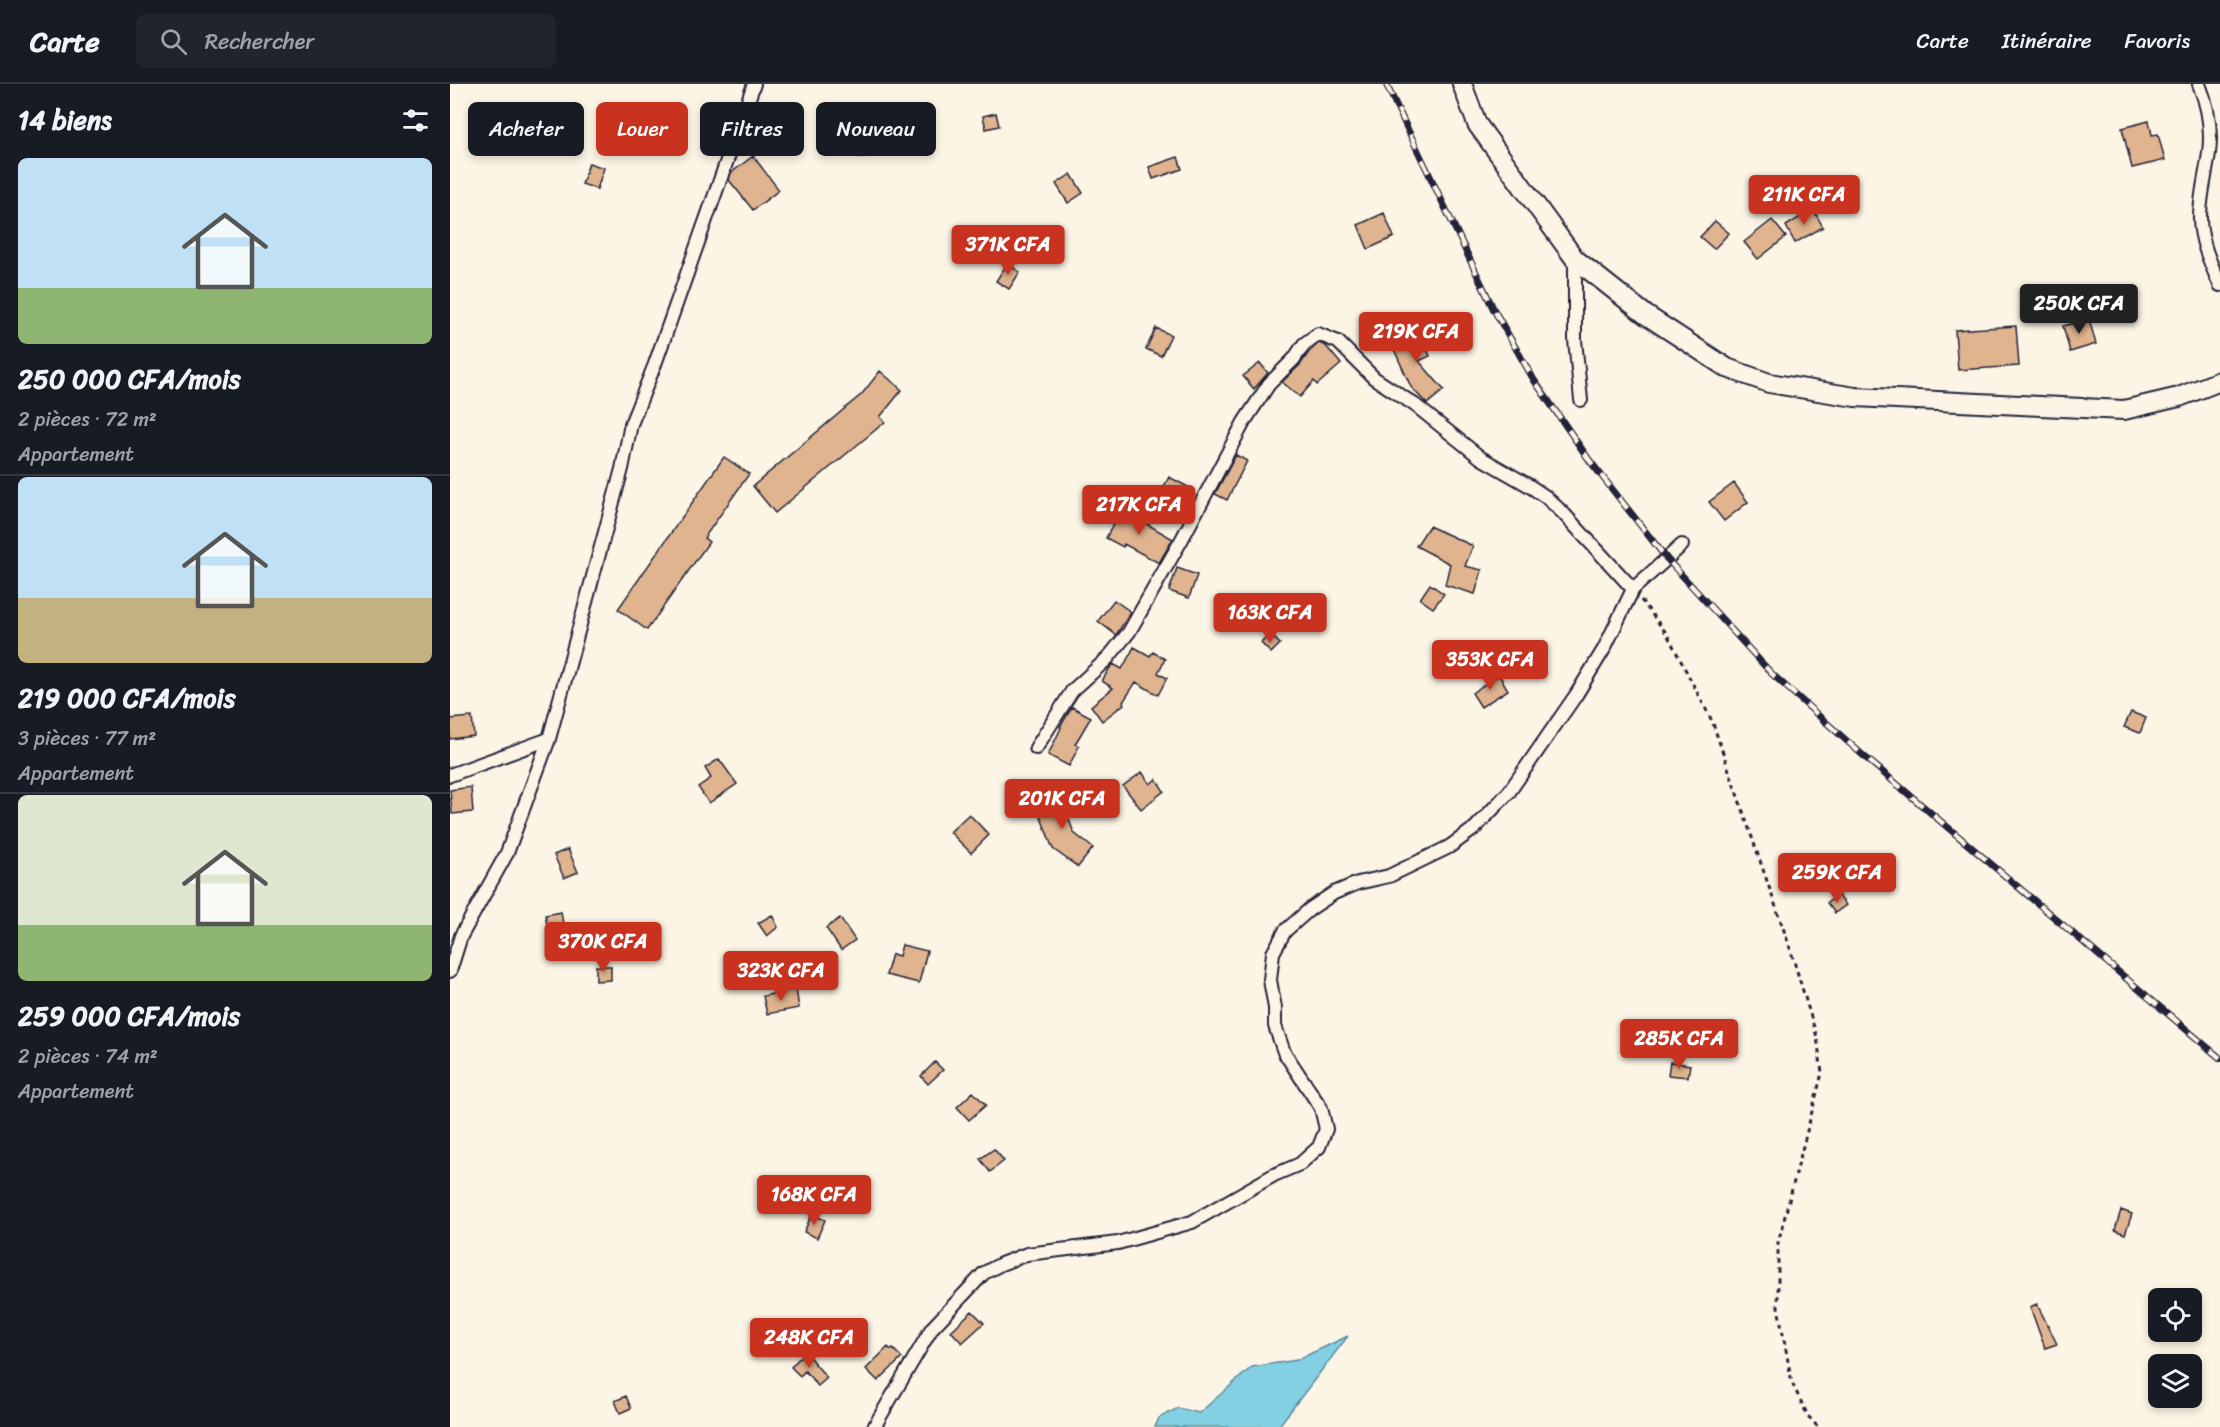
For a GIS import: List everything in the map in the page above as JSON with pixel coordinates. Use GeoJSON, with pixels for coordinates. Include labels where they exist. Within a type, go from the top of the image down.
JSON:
{"type":"FeatureCollection","features":[{"type":"Feature","properties":{"kind":"street"},"geometry":{"type":"LineString","coordinates":[[450,971],[461,936],[507,853],[549,739],[622,469],[631,424],[655,364],[754,84]]}},
{"type":"Feature","properties":{"kind":"street"},"geometry":{"type":"LineString","coordinates":[[1462,84],[1477,123],[1575,259],[1646,315],[1726,368],[1769,383],[1855,396],[2124,410],[2179,398],[2220,381]]}},
{"type":"Feature","properties":{"kind":"street"},"geometry":{"type":"LineString","coordinates":[[2199,84],[2210,125],[2209,152],[2201,196],[2200,220],[2207,252],[2220,285]]}},
{"type":"Feature","properties":{"kind":"street"},"geometry":{"type":"LineString","coordinates":[[1575,259],[1575,340],[1581,400]]}},
{"type":"Feature","properties":{"kind":"street"},"geometry":{"type":"LineString","coordinates":[[1036,748],[1072,691],[1107,659],[1129,632],[1182,539],[1244,422],[1269,384],[1294,359],[1304,344],[1318,334],[1338,342],[1374,378],[1416,405],[1481,458],[1546,497],[1564,513],[1633,589]]}},
{"type":"Feature","properties":{"kind":"street"},"geometry":{"type":"LineString","coordinates":[[874,1427],[932,1328],[984,1273],[1001,1263],[1027,1254],[1118,1243],[1192,1222],[1274,1175],[1300,1164],[1319,1147],[1326,1130],[1321,1108],[1284,1052],[1275,1026],[1275,1008],[1270,980],[1273,953],[1285,932],[1310,909],[1334,893],[1389,876],[1449,847],[1474,828],[1509,792],[1576,695],[1604,649],[1633,589],[1682,545]]}},
{"type":"Feature","properties":{"kind":"street"},"geometry":{"type":"LineString","coordinates":[[450,776],[549,739]]}},
{"type":"Feature","properties":{"kind":"path"},"geometry":{"type":"LineString","coordinates":[[1633,589],[1667,634],[1712,721],[1790,948],[1817,1037],[1822,1073],[1778,1243],[1778,1306],[1792,1383],[1808,1416],[1818,1427]]}},
{"type":"Feature","properties":{"kind":"water"},"geometry":{"type":"Polygon","coordinates":[[[1348,1336],[1278,1427],[1155,1427],[1159,1418],[1178,1408],[1199,1413],[1252,1367],[1297,1360],[1348,1336]]]}},
{"type":"Feature","properties":{"kind":"building"},"geometry":{"type":"Polygon","coordinates":[[[996,113],[999,126],[986,129],[983,116],[996,113]]]}},
{"type":"Feature","properties":{"kind":"building"},"geometry":{"type":"Polygon","coordinates":[[[2149,121],[2152,135],[2158,134],[2165,160],[2132,168],[2122,128],[2149,121]]]}},
{"type":"Feature","properties":{"kind":"building"},"geometry":{"type":"Polygon","coordinates":[[[753,156],[779,190],[753,210],[729,180],[731,173],[753,156]]]}},
{"type":"Feature","properties":{"kind":"building"},"geometry":{"type":"Polygon","coordinates":[[[1178,157],[1182,169],[1153,179],[1149,167],[1178,157]]]}},
{"type":"Feature","properties":{"kind":"building"},"geometry":{"type":"Polygon","coordinates":[[[589,163],[604,168],[597,189],[582,184],[589,163]]]}},
{"type":"Feature","properties":{"kind":"building"},"geometry":{"type":"Polygon","coordinates":[[[1071,174],[1083,193],[1068,203],[1056,184],[1071,174]]]}},
{"type":"Feature","properties":{"kind":"building"},"geometry":{"type":"Polygon","coordinates":[[[1813,209],[1823,227],[1795,243],[1786,226],[1813,209]]]}},
{"type":"Feature","properties":{"kind":"building"},"geometry":{"type":"Polygon","coordinates":[[[1384,213],[1394,237],[1368,249],[1358,225],[1384,213]]]}},
{"type":"Feature","properties":{"kind":"building"},"geometry":{"type":"Polygon","coordinates":[[[1772,220],[1786,237],[1758,259],[1744,242],[1772,220]]]}},
{"type":"Feature","properties":{"kind":"building"},"geometry":{"type":"Polygon","coordinates":[[[1715,221],[1729,233],[1714,249],[1700,237],[1715,221]]]}},
{"type":"Feature","properties":{"kind":"building"},"geometry":{"type":"Polygon","coordinates":[[[1007,264],[1020,272],[1009,289],[996,281],[1007,264]]]}},
{"type":"Feature","properties":{"kind":"building"},"geometry":{"type":"Polygon","coordinates":[[[2089,319],[2096,344],[2070,352],[2063,326],[2089,319]]]}},
{"type":"Feature","properties":{"kind":"building"},"geometry":{"type":"Polygon","coordinates":[[[1416,325],[1430,356],[1419,361],[1444,390],[1427,404],[1411,387],[1389,338],[1416,325]]]}},
{"type":"Feature","properties":{"kind":"building"},"geometry":{"type":"Polygon","coordinates":[[[2016,326],[2019,366],[1958,370],[1955,330],[2016,326]]]}},
{"type":"Feature","properties":{"kind":"building"},"geometry":{"type":"Polygon","coordinates":[[[1156,328],[1171,335],[1161,356],[1146,349],[1156,328]]]}},
{"type":"Feature","properties":{"kind":"building"},"geometry":{"type":"Polygon","coordinates":[[[1319,343],[1326,346],[1341,364],[1317,385],[1314,381],[1300,397],[1282,382],[1319,343]]]}},
{"type":"Feature","properties":{"kind":"building"},"geometry":{"type":"Polygon","coordinates":[[[1260,363],[1268,373],[1254,389],[1243,376],[1260,363]]]}},
{"type":"Feature","properties":{"kind":"building"},"geometry":{"type":"Polygon","coordinates":[[[880,371],[902,390],[880,417],[885,422],[775,513],[753,486],[862,394],[880,371]]]}},
{"type":"Feature","properties":{"kind":"building"},"geometry":{"type":"Polygon","coordinates":[[[1236,455],[1247,461],[1227,500],[1215,494],[1236,455]]]}},
{"type":"Feature","properties":{"kind":"building"},"geometry":{"type":"Polygon","coordinates":[[[724,457],[749,474],[704,538],[709,542],[647,630],[618,609],[724,457]]]}},
{"type":"Feature","properties":{"kind":"building"},"geometry":{"type":"Polygon","coordinates":[[[1169,477],[1194,490],[1181,517],[1155,503],[1169,477]]]}},
{"type":"Feature","properties":{"kind":"building"},"geometry":{"type":"Polygon","coordinates":[[[1734,483],[1748,502],[1724,521],[1709,502],[1734,483]]]}},
{"type":"Feature","properties":{"kind":"building"},"geometry":{"type":"Polygon","coordinates":[[[1121,509],[1173,539],[1159,563],[1124,544],[1123,547],[1106,538],[1121,509]]]}},
{"type":"Feature","properties":{"kind":"building"},"geometry":{"type":"Polygon","coordinates":[[[1429,526],[1473,546],[1465,566],[1482,570],[1475,594],[1445,585],[1450,564],[1416,546],[1429,526]]]}},
{"type":"Feature","properties":{"kind":"building"},"geometry":{"type":"Polygon","coordinates":[[[1177,568],[1197,575],[1189,598],[1169,591],[1177,568]]]}},
{"type":"Feature","properties":{"kind":"building"},"geometry":{"type":"Polygon","coordinates":[[[1430,584],[1444,594],[1433,608],[1420,599],[1430,584]]]}},
{"type":"Feature","properties":{"kind":"building"},"geometry":{"type":"Polygon","coordinates":[[[1114,600],[1131,612],[1116,635],[1098,621],[1114,600]]]}},
{"type":"Feature","properties":{"kind":"building"},"geometry":{"type":"Polygon","coordinates":[[[1270,634],[1280,644],[1271,653],[1261,643],[1270,634]]]}},
{"type":"Feature","properties":{"kind":"building"},"geometry":{"type":"Polygon","coordinates":[[[1134,647],[1150,656],[1153,652],[1165,659],[1158,673],[1167,678],[1158,695],[1136,682],[1123,702],[1124,704],[1102,721],[1091,706],[1113,688],[1102,681],[1109,669],[1113,664],[1122,669],[1134,647]]]}},
{"type":"Feature","properties":{"kind":"building"},"geometry":{"type":"Polygon","coordinates":[[[1499,675],[1508,690],[1481,707],[1472,693],[1499,675]]]}},
{"type":"Feature","properties":{"kind":"building"},"geometry":{"type":"Polygon","coordinates":[[[1072,707],[1091,717],[1075,744],[1079,746],[1069,766],[1048,755],[1072,707]]]}},
{"type":"Feature","properties":{"kind":"building"},"geometry":{"type":"Polygon","coordinates":[[[2131,712],[2146,718],[2140,733],[2124,727],[2131,712]]]}},
{"type":"Feature","properties":{"kind":"building"},"geometry":{"type":"Polygon","coordinates":[[[472,717],[474,736],[450,739],[450,719],[472,717]]]}},
{"type":"Feature","properties":{"kind":"building"},"geometry":{"type":"Polygon","coordinates":[[[719,759],[737,784],[709,803],[698,787],[711,778],[705,768],[719,759]]]}},
{"type":"Feature","properties":{"kind":"building"},"geometry":{"type":"Polygon","coordinates":[[[1142,772],[1150,784],[1156,779],[1164,791],[1141,809],[1123,786],[1142,772]]]}},
{"type":"Feature","properties":{"kind":"building"},"geometry":{"type":"Polygon","coordinates":[[[471,787],[473,812],[452,814],[450,790],[471,787]]]}},
{"type":"Feature","properties":{"kind":"building"},"geometry":{"type":"Polygon","coordinates":[[[1059,793],[1074,833],[1093,848],[1078,867],[1053,849],[1035,802],[1059,793]]]}},
{"type":"Feature","properties":{"kind":"building"},"geometry":{"type":"Polygon","coordinates":[[[969,814],[989,835],[971,853],[950,832],[969,814]]]}},
{"type":"Feature","properties":{"kind":"building"},"geometry":{"type":"Polygon","coordinates":[[[568,849],[578,872],[564,878],[554,855],[568,849]]]}},
{"type":"Feature","properties":{"kind":"building"},"geometry":{"type":"Polygon","coordinates":[[[1838,895],[1846,905],[1835,913],[1827,903],[1838,895]]]}},
{"type":"Feature","properties":{"kind":"building"},"geometry":{"type":"Polygon","coordinates":[[[561,912],[565,936],[550,939],[545,915],[561,912]]]}},
{"type":"Feature","properties":{"kind":"building"},"geometry":{"type":"Polygon","coordinates":[[[772,915],[778,927],[767,936],[758,923],[772,915]]]}},
{"type":"Feature","properties":{"kind":"building"},"geometry":{"type":"Polygon","coordinates":[[[840,918],[855,940],[841,950],[826,928],[840,918]]]}},
{"type":"Feature","properties":{"kind":"building"},"geometry":{"type":"Polygon","coordinates":[[[902,945],[927,951],[919,983],[886,975],[892,954],[899,956],[902,945]]]}},
{"type":"Feature","properties":{"kind":"building"},"geometry":{"type":"Polygon","coordinates":[[[596,966],[611,966],[611,980],[596,981],[596,966]]]}},
{"type":"Feature","properties":{"kind":"building"},"geometry":{"type":"Polygon","coordinates":[[[796,989],[799,1008],[767,1014],[763,996],[796,989]]]}},
{"type":"Feature","properties":{"kind":"building"},"geometry":{"type":"Polygon","coordinates":[[[935,1062],[943,1070],[928,1084],[921,1076],[935,1062]]]}},
{"type":"Feature","properties":{"kind":"building"},"geometry":{"type":"Polygon","coordinates":[[[1670,1062],[1690,1065],[1688,1077],[1668,1075],[1670,1062]]]}},
{"type":"Feature","properties":{"kind":"building"},"geometry":{"type":"Polygon","coordinates":[[[973,1092],[986,1105],[969,1120],[957,1107],[973,1092]]]}},
{"type":"Feature","properties":{"kind":"building"},"geometry":{"type":"Polygon","coordinates":[[[994,1149],[1004,1161],[990,1172],[980,1159],[994,1149]]]}},
{"type":"Feature","properties":{"kind":"building"},"geometry":{"type":"Polygon","coordinates":[[[2121,1210],[2132,1214],[2125,1234],[2115,1230],[2121,1210]]]}},
{"type":"Feature","properties":{"kind":"building"},"geometry":{"type":"Polygon","coordinates":[[[812,1214],[825,1220],[817,1238],[804,1232],[812,1214]]]}},
{"type":"Feature","properties":{"kind":"building"},"geometry":{"type":"Polygon","coordinates":[[[2037,1304],[2057,1344],[2045,1348],[2030,1307],[2037,1304]]]}},
{"type":"Feature","properties":{"kind":"building"},"geometry":{"type":"Polygon","coordinates":[[[972,1311],[984,1323],[962,1343],[951,1331],[972,1311]]]}},
{"type":"Feature","properties":{"kind":"building"},"geometry":{"type":"Polygon","coordinates":[[[888,1347],[902,1358],[878,1381],[866,1369],[888,1347]]]}},
{"type":"Feature","properties":{"kind":"building"},"geometry":{"type":"Polygon","coordinates":[[[805,1352],[827,1378],[818,1386],[805,1371],[800,1376],[791,1367],[805,1352]]]}},
{"type":"Feature","properties":{"kind":"building"},"geometry":{"type":"Polygon","coordinates":[[[626,1396],[631,1408],[620,1413],[615,1401],[626,1396]]]}},
{"type":"Feature","properties":{"kind":"railway"},"geometry":{"type":"LineString","coordinates":[[1386,84],[1494,310],[1534,380],[1590,461],[1667,559],[1772,674],[1866,758],[2220,1058]]}}]}
